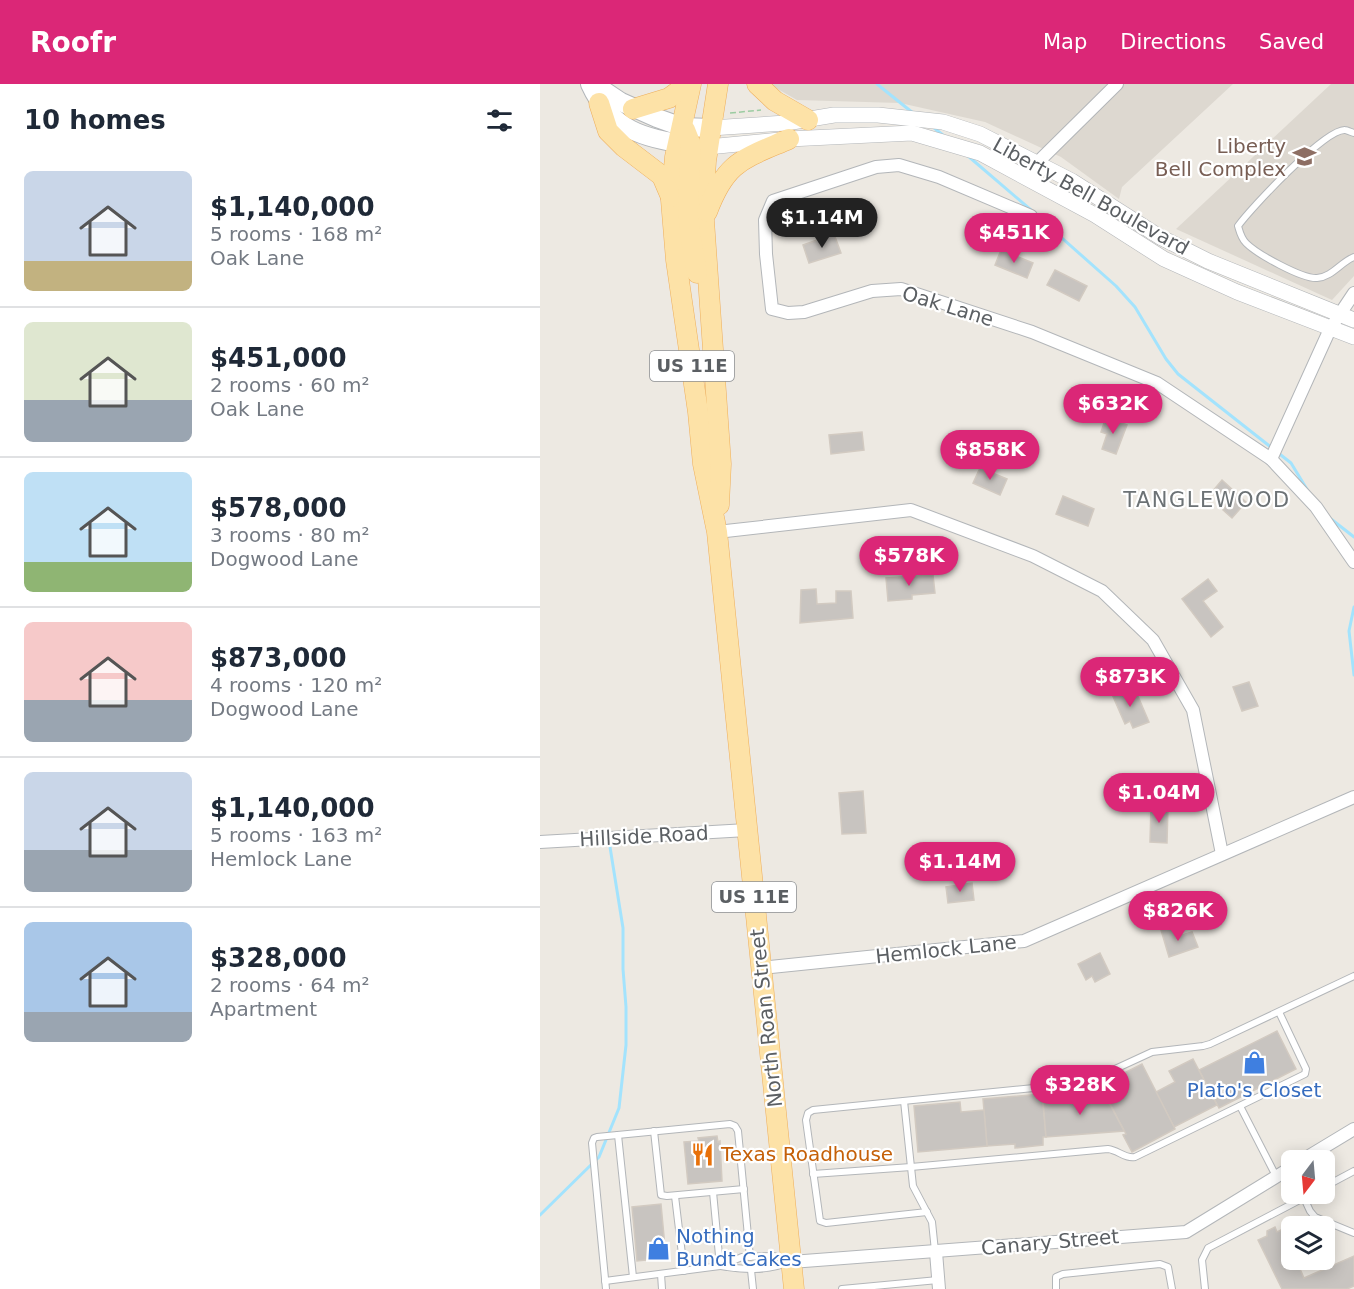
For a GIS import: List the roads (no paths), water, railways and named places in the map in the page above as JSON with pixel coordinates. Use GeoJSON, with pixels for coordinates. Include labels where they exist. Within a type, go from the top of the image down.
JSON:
{"type":"FeatureCollection","features":[{"type":"Feature","properties":{"kind":"main road"},"geometry":{"type":"LineString","coordinates":[[633,108],[669,98],[690,84]]}},
{"type":"Feature","properties":{"kind":"main road","name":"US 11E"},"geometry":{"type":"LineString","coordinates":[[690,84],[694,138]]}},
{"type":"Feature","properties":{"kind":"main road","name":"US 11E"},"geometry":{"type":"LineString","coordinates":[[694,138],[718,84]]}},
{"type":"Feature","properties":{"kind":"main road"},"geometry":{"type":"LineString","coordinates":[[757,84],[775,101],[808,120]]}},
{"type":"Feature","properties":{"kind":"main road"},"geometry":{"type":"LineString","coordinates":[[594,90],[694,138]]}},
{"type":"Feature","properties":{"kind":"main road"},"geometry":{"type":"LineString","coordinates":[[594,90],[615,120],[634,131],[648,137],[694,138]]}},
{"type":"Feature","properties":{"kind":"main road"},"geometry":{"type":"LineString","coordinates":[[594,90],[608,131],[624,147],[662,176],[671,200]]}},
{"type":"Feature","properties":{"kind":"main road"},"geometry":{"type":"LineString","coordinates":[[694,138],[688,184],[690,233],[698,282],[710,312]]}},
{"type":"Feature","properties":{"kind":"main road","name":"North Roan Street"},"geometry":{"type":"LineString","coordinates":[[694,138],[675,157],[671,200],[676,260],[698,412],[703,464],[717,532],[794,1289]]}},
{"type":"Feature","properties":{"kind":"main road","name":"North Roan Street"},"geometry":{"type":"LineString","coordinates":[[694,138],[703,189],[721,464],[717,532]]}},
{"type":"Feature","properties":{"kind":"main road"},"geometry":{"type":"LineString","coordinates":[[705,217],[714,192],[722,179],[740,160],[789,139]]}},
{"type":"Feature","properties":{"kind":"street"},"geometry":{"type":"LineString","coordinates":[[1027,179],[1036,164],[1117,84]]}},
{"type":"Feature","properties":{"kind":"street","name":"Liberty Bell Boulevard"},"geometry":{"type":"LineString","coordinates":[[694,138],[834,115],[878,115],[943,122],[980,134],[1072,181],[1156,235],[1208,261],[1347,318]]}},
{"type":"Feature","properties":{"kind":"street","name":"Liberty Bell Boulevard"},"geometry":{"type":"LineString","coordinates":[[694,138],[789,139],[912,133],[980,153],[1095,215],[1164,259],[1238,292],[1354,338]]}},
{"type":"Feature","properties":{"kind":"street","name":"Oak Lane"},"geometry":{"type":"LineString","coordinates":[[1031,216],[939,177],[899,165],[876,167],[773,201],[765,220],[772,309],[788,313],[804,312],[872,291],[901,289],[1032,332],[1157,382],[1271,459],[1316,507],[1354,562]]}},
{"type":"Feature","properties":{"kind":"street"},"geometry":{"type":"LineString","coordinates":[[1147,248],[1156,235]]}},
{"type":"Feature","properties":{"kind":"street"},"geometry":{"type":"LineString","coordinates":[[1271,459],[1330,329],[1347,318],[1354,293]]}},
{"type":"Feature","properties":{"kind":"street"},"geometry":{"type":"LineString","coordinates":[[717,532],[911,510],[1033,556],[1102,591],[1153,640],[1193,710],[1222,854]]}},
{"type":"Feature","properties":{"kind":"street","name":"Hemlock Lane"},"geometry":{"type":"LineString","coordinates":[[761,968],[1024,941],[1354,797]]}},
{"type":"Feature","properties":{"kind":"street","name":"Hillside Road"},"geometry":{"type":"LineString","coordinates":[[540,842],[747,830]]}},
{"type":"Feature","properties":{"kind":"street"},"geometry":{"type":"LineString","coordinates":[[1319,1150],[1354,1129]]}},
{"type":"Feature","properties":{"kind":"street","name":"Canary Street"},"geometry":{"type":"LineString","coordinates":[[791,1262],[1186,1232],[1281,1173]]}},
{"type":"Feature","properties":{"kind":"street"},"geometry":{"type":"LineString","coordinates":[[936,1252],[939,1285]]}},
{"type":"Feature","properties":{"kind":"lane"},"geometry":{"type":"LineString","coordinates":[[1354,133],[1345,130],[1325,140],[1288,171],[1238,226],[1241,237],[1247,245],[1308,277],[1319,278],[1331,273],[1354,257]]}},
{"type":"Feature","properties":{"kind":"lane"},"geometry":{"type":"LineString","coordinates":[[927,1212],[821,1222],[818,1218],[806,1120],[810,1110],[1074,1084],[1100,1076],[1152,1052],[1203,1046],[1354,976]]}},
{"type":"Feature","properties":{"kind":"lane"},"geometry":{"type":"LineString","coordinates":[[813,1174],[1108,1149],[1118,1151],[1125,1157],[1135,1157],[1306,1072],[1279,1012]]}},
{"type":"Feature","properties":{"kind":"lane"},"geometry":{"type":"LineString","coordinates":[[904,1101],[914,1190],[932,1222],[936,1252]]}},
{"type":"Feature","properties":{"kind":"lane"},"geometry":{"type":"LineString","coordinates":[[1240,1106],[1276,1176]]}},
{"type":"Feature","properties":{"kind":"lane"},"geometry":{"type":"LineString","coordinates":[[606,1289],[592,1143],[595,1137],[730,1124],[735,1126],[738,1131],[750,1257]]}},
{"type":"Feature","properties":{"kind":"lane"},"geometry":{"type":"LineString","coordinates":[[654,1131],[660,1193],[663,1196],[744,1189]]}},
{"type":"Feature","properties":{"kind":"lane"},"geometry":{"type":"LineString","coordinates":[[618,1135],[633,1277]]}},
{"type":"Feature","properties":{"kind":"lane"},"geometry":{"type":"LineString","coordinates":[[1335,1181],[1354,1171]]}},
{"type":"Feature","properties":{"kind":"lane"},"geometry":{"type":"LineString","coordinates":[[713,1192],[720,1266]]}},
{"type":"Feature","properties":{"kind":"lane"},"geometry":{"type":"LineString","coordinates":[[675,1196],[684,1271]]}},
{"type":"Feature","properties":{"kind":"lane"},"geometry":{"type":"LineString","coordinates":[[1205,1289],[1202,1260],[1208,1248],[1292,1204]]}},
{"type":"Feature","properties":{"kind":"lane"},"geometry":{"type":"LineString","coordinates":[[1307,1204],[1315,1217],[1354,1233]]}},
{"type":"Feature","properties":{"kind":"lane"},"geometry":{"type":"LineString","coordinates":[[605,1281],[720,1266],[742,1257],[774,1256],[791,1262]]}},
{"type":"Feature","properties":{"kind":"lane"},"geometry":{"type":"LineString","coordinates":[[720,1266],[751,1270],[775,1268],[791,1262]]}},
{"type":"Feature","properties":{"kind":"lane"},"geometry":{"type":"LineString","coordinates":[[1056,1289],[1056,1277],[1063,1274],[1160,1264],[1168,1267],[1170,1271],[1172,1289]]}},
{"type":"Feature","properties":{"kind":"lane"},"geometry":{"type":"LineString","coordinates":[[751,1270],[753,1289]]}},
{"type":"Feature","properties":{"kind":"lane"},"geometry":{"type":"LineString","coordinates":[[661,1274],[662,1289]]}},
{"type":"Feature","properties":{"kind":"lane"},"geometry":{"type":"LineString","coordinates":[[842,1289],[939,1285]]}},
{"type":"Feature","properties":{"kind":"waterway"},"geometry":{"type":"LineString","coordinates":[[877,84],[913,113]]}},
{"type":"Feature","properties":{"kind":"waterway"},"geometry":{"type":"LineString","coordinates":[[933,127],[944,136]]}},
{"type":"Feature","properties":{"kind":"waterway"},"geometry":{"type":"LineString","coordinates":[[968,156],[1031,210]]}},
{"type":"Feature","properties":{"kind":"waterway"},"geometry":{"type":"LineString","coordinates":[[1036,215],[1116,286],[1135,307],[1166,359],[1178,374],[1272,448]]}},
{"type":"Feature","properties":{"kind":"waterway"},"geometry":{"type":"LineString","coordinates":[[1277,452],[1291,463],[1308,491]]}},
{"type":"Feature","properties":{"kind":"waterway"},"geometry":{"type":"LineString","coordinates":[[1331,519],[1354,537]]}},
{"type":"Feature","properties":{"kind":"waterway"},"geometry":{"type":"LineString","coordinates":[[1354,607],[1349,631],[1354,675]]}},
{"type":"Feature","properties":{"kind":"waterway"},"geometry":{"type":"LineString","coordinates":[[540,1215],[599,1157],[619,1108],[626,1045],[626,1007],[623,928],[610,847]]}},
{"type":"Feature","properties":{"kind":"place","name":"Liberty Bell Complex"},"geometry":{"type":"Point","coordinates":[1304,157]}},
{"type":"Feature","properties":{"kind":"place","name":"Plato's Closet"},"geometry":{"type":"Point","coordinates":[1254,1063]}},
{"type":"Feature","properties":{"kind":"place","name":"Texas Roadhouse"},"geometry":{"type":"Point","coordinates":[703,1154]}},
{"type":"Feature","properties":{"kind":"place","name":"Nothing Bundt Cakes"},"geometry":{"type":"Point","coordinates":[658,1248]}},
{"type":"Feature","properties":{"kind":"district","name":"TANGLEWOOD"},"geometry":{"type":"Point","coordinates":[1207,500]}}]}
